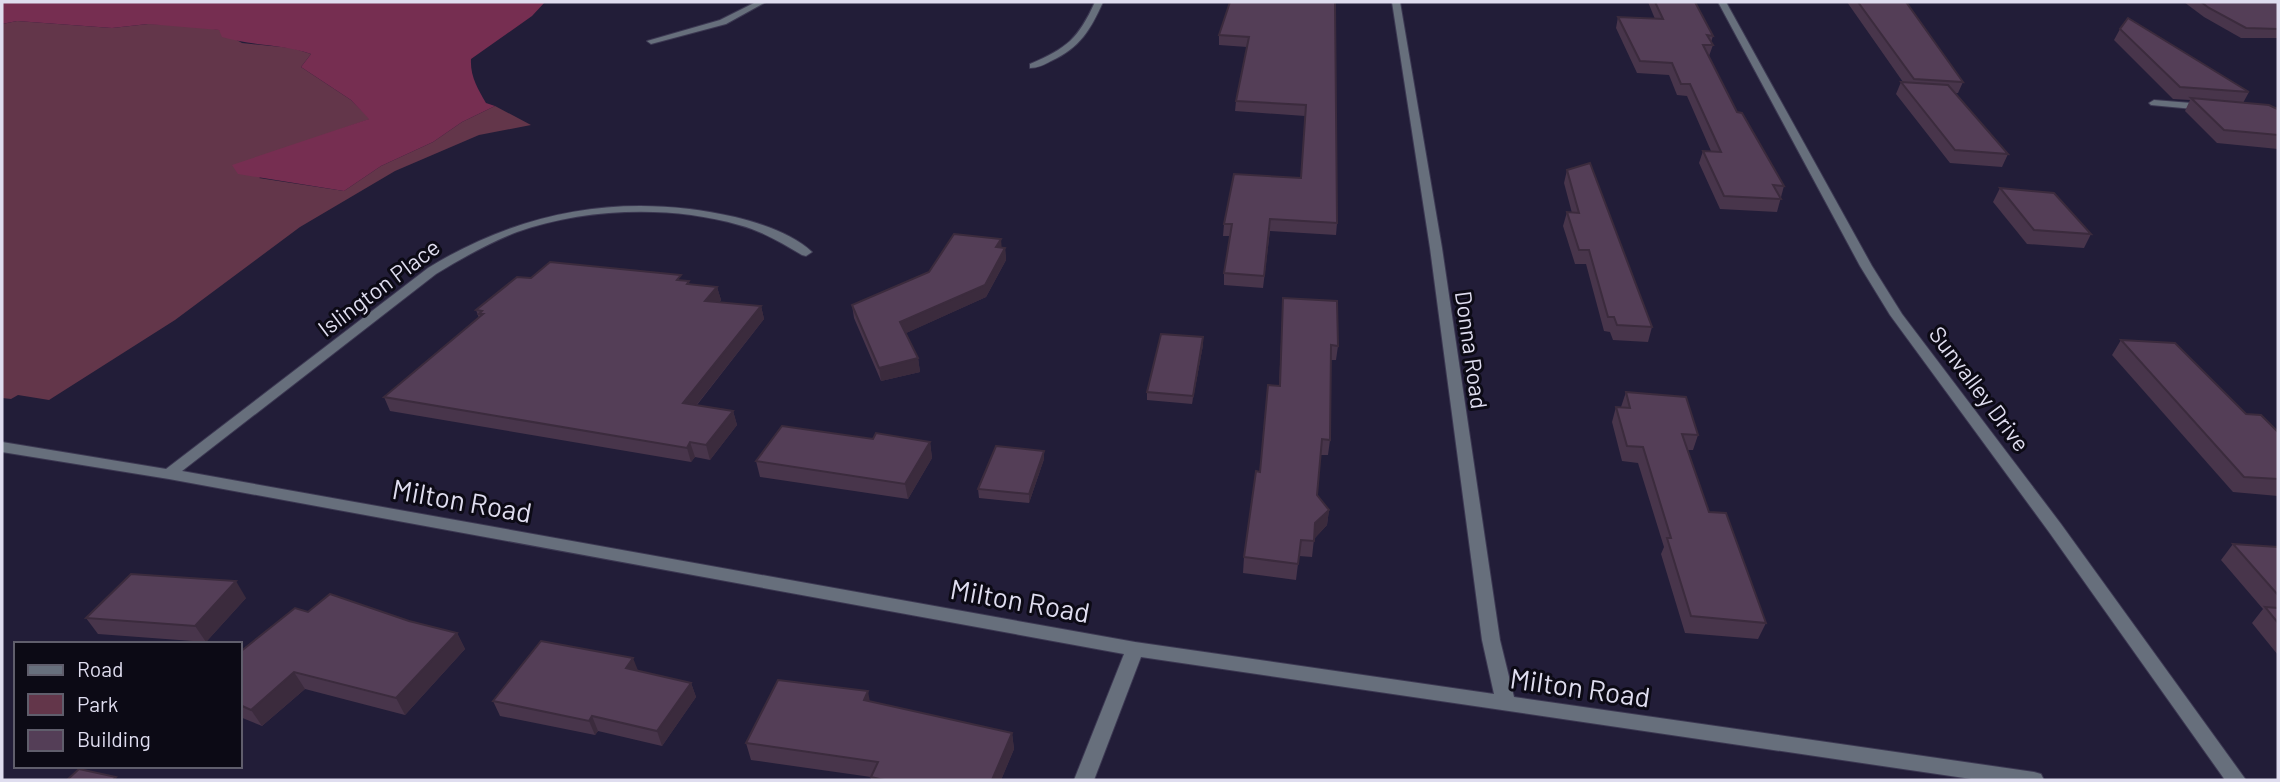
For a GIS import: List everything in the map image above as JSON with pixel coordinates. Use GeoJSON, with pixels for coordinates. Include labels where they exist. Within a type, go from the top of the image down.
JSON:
{"type":"FeatureCollection","features":[{"type":"Feature","properties":{"kind":"street"},"geometry":{"type":"LineString","coordinates":[[651,41],[723,22],[762,2]]}},
{"type":"Feature","properties":{"kind":"street"},"geometry":{"type":"LineString","coordinates":[[1033,66],[1080,40],[1099,2]]}},
{"type":"Feature","properties":{"kind":"street","name":"Donna Road"},"geometry":{"type":"LineString","coordinates":[[1396,2],[1436,248],[1491,640],[1506,704]]}},
{"type":"Feature","properties":{"kind":"street","name":"Sunvalley Drive"},"geometry":{"type":"LineString","coordinates":[[1722,2],[1896,315],[2055,528],[2236,780]]}},
{"type":"Feature","properties":{"kind":"street"},"geometry":{"type":"LineString","coordinates":[[2154,103],[2209,108]]}},
{"type":"Feature","properties":{"kind":"street","name":"Islington Place"},"geometry":{"type":"LineString","coordinates":[[169,474],[432,271],[471,248],[528,225],[593,212],[630,209],[683,212],[760,227],[788,239],[806,253]]}},
{"type":"Feature","properties":{"kind":"street","name":"Milton Road"},"geometry":{"type":"LineString","coordinates":[[2,447],[169,474],[1135,649],[2034,780]]}},
{"type":"Feature","properties":{"kind":"street"},"geometry":{"type":"LineString","coordinates":[[1084,780],[1135,649]]}},
{"type":"Feature","properties":{"kind":"green space"},"geometry":{"type":"Polygon","coordinates":[[[17,21],[112,28],[148,24],[191,25],[219,30],[242,43],[292,48],[311,54],[301,67],[351,100],[370,119],[307,141],[259,178],[344,191],[381,166],[433,142],[462,122],[495,106],[531,125],[479,135],[395,171],[300,227],[175,320],[49,400],[18,395],[11,399],[2,398],[2,24],[17,21]]]}},
{"type":"Feature","properties":{"kind":"shaded area"},"geometry":{"type":"Polygon","coordinates":[[[2,2],[545,2],[532,16],[471,59],[477,87],[486,103],[495,106],[462,122],[433,142],[381,166],[344,191],[238,174],[232,165],[369,119],[351,100],[301,67],[311,54],[222,37],[219,30],[148,24],[112,28],[17,21],[2,24],[2,2]]]}},
{"type":"Feature","properties":{"kind":"building"},"geometry":{"type":"Polygon","coordinates":[[[1230,2],[1335,2],[1337,223],[1270,219],[1264,276],[1224,273],[1232,224],[1224,224],[1234,174],[1301,178],[1306,105],[1236,101],[1249,37],[1219,35],[1230,2]]]}},
{"type":"Feature","properties":{"kind":"building"},"geometry":{"type":"Polygon","coordinates":[[[1655,2],[1695,2],[1713,36],[1707,35],[1713,45],[1703,45],[1737,112],[1742,113],[1784,186],[1773,185],[1781,199],[1724,196],[1703,151],[1721,152],[1690,84],[1681,84],[1672,63],[1640,61],[1618,17],[1663,19],[1655,2]]]}},
{"type":"Feature","properties":{"kind":"building"},"geometry":{"type":"Polygon","coordinates":[[[1858,2],[1906,2],[1963,82],[1914,79],[1858,2]]]}},
{"type":"Feature","properties":{"kind":"building"},"geometry":{"type":"Polygon","coordinates":[[[2201,2],[2278,2],[2278,29],[2246,28],[2201,2]]]}},
{"type":"Feature","properties":{"kind":"building"},"geometry":{"type":"Polygon","coordinates":[[[2128,18],[2249,92],[2180,87],[2120,29],[2128,18]]]}},
{"type":"Feature","properties":{"kind":"building"},"geometry":{"type":"Polygon","coordinates":[[[1901,82],[1948,85],[2008,154],[1955,150],[1901,82]]]}},
{"type":"Feature","properties":{"kind":"building"},"geometry":{"type":"Polygon","coordinates":[[[2191,98],[2278,107],[2278,135],[2224,130],[2191,98]]]}},
{"type":"Feature","properties":{"kind":"building"},"geometry":{"type":"Polygon","coordinates":[[[1590,163],[1652,327],[1617,325],[1614,317],[1608,317],[1589,250],[1579,250],[1567,212],[1579,213],[1567,170],[1590,163]]]}},
{"type":"Feature","properties":{"kind":"building"},"geometry":{"type":"Polygon","coordinates":[[[2000,188],[2054,193],[2091,234],[2034,230],[2000,188]]]}},
{"type":"Feature","properties":{"kind":"building"},"geometry":{"type":"Polygon","coordinates":[[[954,234],[1001,239],[996,247],[1005,248],[985,285],[900,322],[918,358],[879,368],[852,305],[929,272],[954,234]]]}},
{"type":"Feature","properties":{"kind":"building"},"geometry":{"type":"Polygon","coordinates":[[[550,262],[681,275],[677,280],[689,281],[687,284],[717,287],[705,301],[761,306],[683,403],[733,411],[706,445],[690,442],[687,448],[384,397],[483,314],[479,314],[482,311],[476,310],[517,277],[531,278],[550,262]]]}},
{"type":"Feature","properties":{"kind":"building"},"geometry":{"type":"Polygon","coordinates":[[[1283,298],[1337,301],[1338,346],[1331,345],[1330,440],[1322,439],[1317,495],[1329,510],[1315,523],[1314,541],[1301,540],[1298,564],[1244,557],[1256,471],[1260,472],[1268,385],[1280,386],[1283,298]]]}},
{"type":"Feature","properties":{"kind":"building"},"geometry":{"type":"Polygon","coordinates":[[[1161,334],[1203,337],[1193,396],[1147,392],[1161,334]]]}},
{"type":"Feature","properties":{"kind":"building"},"geometry":{"type":"Polygon","coordinates":[[[2121,340],[2175,343],[2246,414],[2261,415],[2278,432],[2278,479],[2244,477],[2121,340]]]}},
{"type":"Feature","properties":{"kind":"building"},"geometry":{"type":"Polygon","coordinates":[[[1626,392],[1686,397],[1698,435],[1682,434],[1709,512],[1726,513],[1766,623],[1691,616],[1643,447],[1627,446],[1616,407],[1630,408],[1626,392]]]}},
{"type":"Feature","properties":{"kind":"building"},"geometry":{"type":"Polygon","coordinates":[[[782,426],[873,439],[876,433],[930,442],[905,484],[756,461],[782,426]]]}},
{"type":"Feature","properties":{"kind":"building"},"geometry":{"type":"Polygon","coordinates":[[[996,446],[1044,451],[1029,494],[978,489],[996,446]]]}},
{"type":"Feature","properties":{"kind":"building"},"geometry":{"type":"Polygon","coordinates":[[[2233,544],[2278,547],[2278,595],[2233,544]]]}},
{"type":"Feature","properties":{"kind":"building"},"geometry":{"type":"Polygon","coordinates":[[[131,574],[236,581],[195,626],[86,618],[131,574]]]}},
{"type":"Feature","properties":{"kind":"building"},"geometry":{"type":"Polygon","coordinates":[[[330,594],[409,621],[457,633],[396,698],[294,672],[251,710],[242,706],[242,650],[295,608],[308,612],[330,594]]]}},
{"type":"Feature","properties":{"kind":"building"},"geometry":{"type":"Polygon","coordinates":[[[2265,607],[2278,608],[2278,623],[2265,607]]]}},
{"type":"Feature","properties":{"kind":"building"},"geometry":{"type":"Polygon","coordinates":[[[541,641],[633,658],[626,668],[691,683],[657,731],[592,716],[589,721],[493,701],[541,641]]]}},
{"type":"Feature","properties":{"kind":"building"},"geometry":{"type":"Polygon","coordinates":[[[778,680],[868,691],[864,700],[1012,733],[992,780],[884,780],[871,777],[878,762],[746,743],[778,680]]]}},
{"type":"Feature","properties":{"kind":"building"},"geometry":{"type":"Polygon","coordinates":[[[79,769],[116,777],[113,780],[67,780],[79,769]]]}}]}
